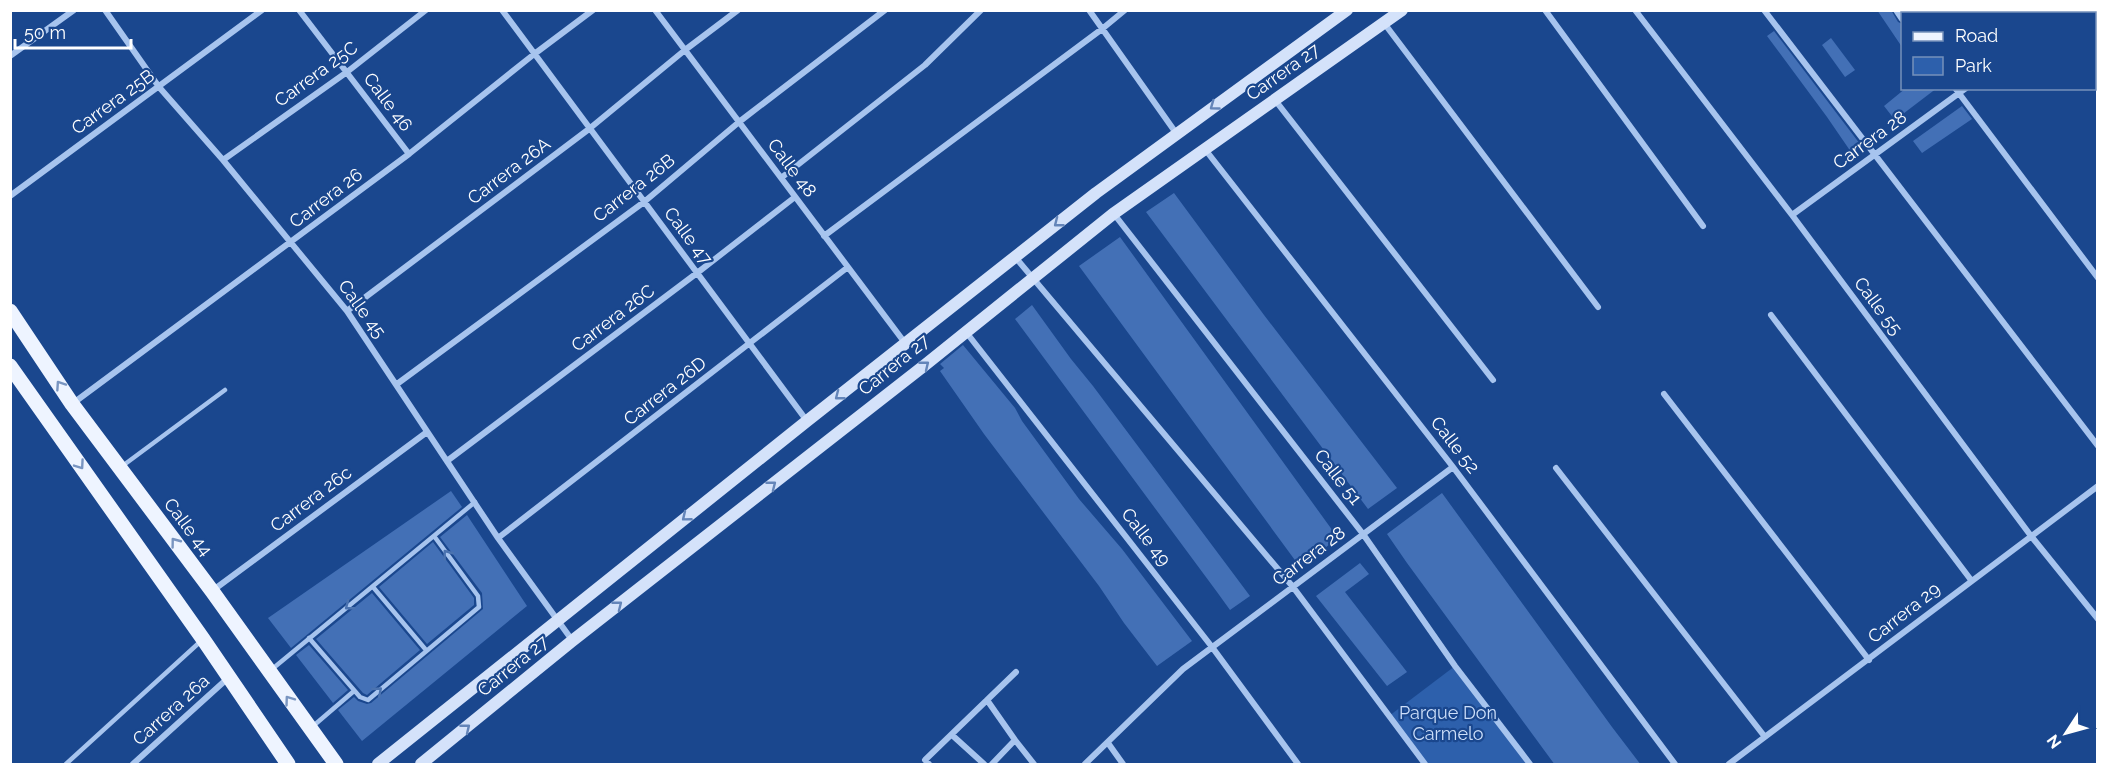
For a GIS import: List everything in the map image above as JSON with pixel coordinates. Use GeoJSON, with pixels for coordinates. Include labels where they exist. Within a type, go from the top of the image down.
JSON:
{"type":"FeatureCollection","features":[{"type":"Feature","properties":{"kind":"main road","name":"Calle 44"},"geometry":{"type":"LineString","coordinates":[[10,312],[72,404],[212,591],[336,765]]}},
{"type":"Feature","properties":{"kind":"main road"},"geometry":{"type":"LineString","coordinates":[[12,373],[203,639],[288,765]]}},
{"type":"Feature","properties":{"kind":"street"},"geometry":{"type":"LineString","coordinates":[[10,56],[74,10]]}},
{"type":"Feature","properties":{"kind":"street","name":"Calle 45"},"geometry":{"type":"LineString","coordinates":[[105,10],[159,87],[224,160],[346,311],[498,538],[573,641]]}},
{"type":"Feature","properties":{"kind":"street","name":"Carrera 25B"},"geometry":{"type":"LineString","coordinates":[[10,196],[262,10]]}},
{"type":"Feature","properties":{"kind":"street","name":"Calle 46"},"geometry":{"type":"LineString","coordinates":[[299,10],[409,154]]}},
{"type":"Feature","properties":{"kind":"street","name":"Carrera 25C"},"geometry":{"type":"LineString","coordinates":[[224,160],[347,72],[426,10]]}},
{"type":"Feature","properties":{"kind":"street","name":"Calle 47"},"geometry":{"type":"LineString","coordinates":[[502,10],[533,55],[807,421]]}},
{"type":"Feature","properties":{"kind":"street","name":"Carrera 26"},"geometry":{"type":"LineString","coordinates":[[72,404],[409,154],[593,10]]}},
{"type":"Feature","properties":{"kind":"street","name":"Calle 48"},"geometry":{"type":"LineString","coordinates":[[656,10],[905,343]]}},
{"type":"Feature","properties":{"kind":"street","name":"Carrera 26A"},"geometry":{"type":"LineString","coordinates":[[346,311],[589,129],[685,50],[738,10]]}},
{"type":"Feature","properties":{"kind":"street","name":"Carrera 26B"},"geometry":{"type":"LineString","coordinates":[[397,384],[644,202],[739,122],[885,10]]}},
{"type":"Feature","properties":{"kind":"street"},"geometry":{"type":"LineString","coordinates":[[781,178],[925,65],[981,10]]}},
{"type":"Feature","properties":{"kind":"street"},"geometry":{"type":"LineString","coordinates":[[1089,10],[1176,133]]}},
{"type":"Feature","properties":{"kind":"street"},"geometry":{"type":"LineString","coordinates":[[824,236],[1125,10]]}},
{"type":"Feature","properties":{"kind":"street","name":"Carrera 27"},"geometry":{"type":"LineString","coordinates":[[378,765],[1015,256],[1176,133],[1347,10]]}},
{"type":"Feature","properties":{"kind":"street","name":"Carrera 27"},"geometry":{"type":"LineString","coordinates":[[421,765],[573,641],[1113,214],[1402,10]]}},
{"type":"Feature","properties":{"kind":"street"},"geometry":{"type":"LineString","coordinates":[[1545,10],[1703,226]]}},
{"type":"Feature","properties":{"kind":"street","name":"Calle 55"},"geometry":{"type":"LineString","coordinates":[[1635,10],[1792,215],[2031,536],[2097,619]]}},
{"type":"Feature","properties":{"kind":"street"},"geometry":{"type":"LineString","coordinates":[[1764,10],[2097,446]]}},
{"type":"Feature","properties":{"kind":"street"},"geometry":{"type":"LineString","coordinates":[[1384,23],[1598,307]]}},
{"type":"Feature","properties":{"kind":"street"},"geometry":{"type":"LineString","coordinates":[[1957,91],[2097,278]]}},
{"type":"Feature","properties":{"kind":"street","name":"Carrera 28"},"geometry":{"type":"LineString","coordinates":[[1792,215],[1957,91]]}},
{"type":"Feature","properties":{"kind":"street"},"geometry":{"type":"LineString","coordinates":[[1275,99],[1493,380]]}},
{"type":"Feature","properties":{"kind":"street","name":"Calle 52"},"geometry":{"type":"LineString","coordinates":[[1204,148],[1453,467],[1675,765]]}},
{"type":"Feature","properties":{"kind":"street","name":"Carrera 26C"},"geometry":{"type":"LineString","coordinates":[[447,461],[795,197]]}},
{"type":"Feature","properties":{"kind":"street","name":"Calle 51"},"geometry":{"type":"LineString","coordinates":[[1113,214],[1363,534],[1455,666],[1530,765]]}},
{"type":"Feature","properties":{"kind":"street"},"geometry":{"type":"LineString","coordinates":[[1015,256],[1293,587],[1425,765]]}},
{"type":"Feature","properties":{"kind":"street","name":"Carrera 26D"},"geometry":{"type":"LineString","coordinates":[[498,538],[848,267]]}},
{"type":"Feature","properties":{"kind":"street"},"geometry":{"type":"LineString","coordinates":[[1771,315],[1971,580]]}},
{"type":"Feature","properties":{"kind":"street","name":"Calle 49"},"geometry":{"type":"LineString","coordinates":[[965,331],[1212,647],[1298,765]]}},
{"type":"Feature","properties":{"kind":"street"},"geometry":{"type":"LineString","coordinates":[[1664,394],[1869,660]]}},
{"type":"Feature","properties":{"kind":"street","name":"Carrera 26c"},"geometry":{"type":"LineString","coordinates":[[212,591],[427,432]]}},
{"type":"Feature","properties":{"kind":"street","name":"Carrera 28"},"geometry":{"type":"LineString","coordinates":[[1085,765],[1183,669],[1453,467]]}},
{"type":"Feature","properties":{"kind":"street"},"geometry":{"type":"LineString","coordinates":[[1556,468],[1766,737]]}},
{"type":"Feature","properties":{"kind":"street","name":"Carrera 29"},"geometry":{"type":"LineString","coordinates":[[1729,765],[2097,486]]}},
{"type":"Feature","properties":{"kind":"street"},"geometry":{"type":"LineString","coordinates":[[929,765],[925,760],[1016,672]]}},
{"type":"Feature","properties":{"kind":"street","name":"Carrera 26a"},"geometry":{"type":"LineString","coordinates":[[133,765],[228,677]]}},
{"type":"Feature","properties":{"kind":"street"},"geometry":{"type":"LineString","coordinates":[[987,700],[1034,765]]}},
{"type":"Feature","properties":{"kind":"street"},"geometry":{"type":"LineString","coordinates":[[952,735],[984,765]]}},
{"type":"Feature","properties":{"kind":"street"},"geometry":{"type":"LineString","coordinates":[[992,765],[1015,740]]}},
{"type":"Feature","properties":{"kind":"street"},"geometry":{"type":"LineString","coordinates":[[1108,742],[1123,765]]}},
{"type":"Feature","properties":{"kind":"lane"},"geometry":{"type":"LineString","coordinates":[[120,468],[225,390]]}},
{"type":"Feature","properties":{"kind":"lane"},"geometry":{"type":"LineString","coordinates":[[269,672],[475,502]]}},
{"type":"Feature","properties":{"kind":"lane"},"geometry":{"type":"LineString","coordinates":[[309,638],[354,692],[368,700],[479,607],[478,596],[434,536]]}},
{"type":"Feature","properties":{"kind":"lane"},"geometry":{"type":"LineString","coordinates":[[373,587],[426,650]]}},
{"type":"Feature","properties":{"kind":"lane"},"geometry":{"type":"LineString","coordinates":[[66,765],[203,639]]}},
{"type":"Feature","properties":{"kind":"lane"},"geometry":{"type":"LineString","coordinates":[[310,729],[354,692]]}},
{"type":"Feature","properties":{"kind":"green space","name":"Parque Don Carmelo"},"geometry":{"type":"Polygon","coordinates":[[[1455,666],[1532,764],[1426,764],[1389,716],[1455,666]]]}},
{"type":"Feature","properties":{"kind":"building"},"geometry":{"type":"Polygon","coordinates":[[[1877,10],[1891,10],[1901,24],[1901,46],[1877,10]]]}},
{"type":"Feature","properties":{"kind":"building"},"geometry":{"type":"Polygon","coordinates":[[[1774,31],[1860,144],[1851,152],[1767,36],[1774,31]]]}},
{"type":"Feature","properties":{"kind":"building"},"geometry":{"type":"Polygon","coordinates":[[[1831,38],[1855,70],[1845,77],[1822,45],[1831,38]]]}},
{"type":"Feature","properties":{"kind":"building"},"geometry":{"type":"Polygon","coordinates":[[[1904,90],[1934,90],[1895,120],[1884,106],[1904,90]]]}},
{"type":"Feature","properties":{"kind":"building"},"geometry":{"type":"Polygon","coordinates":[[[1962,106],[1972,119],[1922,153],[1913,141],[1962,106]]]}},
{"type":"Feature","properties":{"kind":"building"},"geometry":{"type":"Polygon","coordinates":[[[1174,193],[1397,488],[1368,509],[1146,212],[1174,193]]]}},
{"type":"Feature","properties":{"kind":"building"},"geometry":{"type":"Polygon","coordinates":[[[1120,237],[1338,538],[1300,567],[1079,266],[1120,237]]]}},
{"type":"Feature","properties":{"kind":"building"},"geometry":{"type":"Polygon","coordinates":[[[1032,305],[1250,596],[1230,610],[1015,319],[1032,305]]]}},
{"type":"Feature","properties":{"kind":"building"},"geometry":{"type":"Polygon","coordinates":[[[963,345],[1015,408],[1079,499],[1122,549],[1192,641],[1157,666],[984,434],[940,371],[944,368],[940,364],[963,345]]]}},
{"type":"Feature","properties":{"kind":"building"},"geometry":{"type":"Polygon","coordinates":[[[451,491],[462,507],[291,648],[268,618],[451,491]]]}},
{"type":"Feature","properties":{"kind":"building"},"geometry":{"type":"Polygon","coordinates":[[[1442,493],[1641,765],[1555,765],[1407,563],[1387,534],[1442,493]]]}},
{"type":"Feature","properties":{"kind":"building"},"geometry":{"type":"Polygon","coordinates":[[[467,515],[527,606],[362,741],[338,710],[354,697],[358,701],[371,703],[483,609],[482,593],[440,537],[467,515]]]}},
{"type":"Feature","properties":{"kind":"building"},"geometry":{"type":"Polygon","coordinates":[[[433,542],[474,598],[474,605],[427,644],[379,587],[433,542]]]}},
{"type":"Feature","properties":{"kind":"building"},"geometry":{"type":"Polygon","coordinates":[[[1360,563],[1369,574],[1345,592],[1407,672],[1387,686],[1316,596],[1360,563]]]}},
{"type":"Feature","properties":{"kind":"building"},"geometry":{"type":"Polygon","coordinates":[[[372,593],[420,650],[367,695],[316,639],[372,593]]]}},
{"type":"Feature","properties":{"kind":"building"},"geometry":{"type":"Polygon","coordinates":[[[309,645],[348,690],[333,703],[296,655],[309,645]]]}}]}
